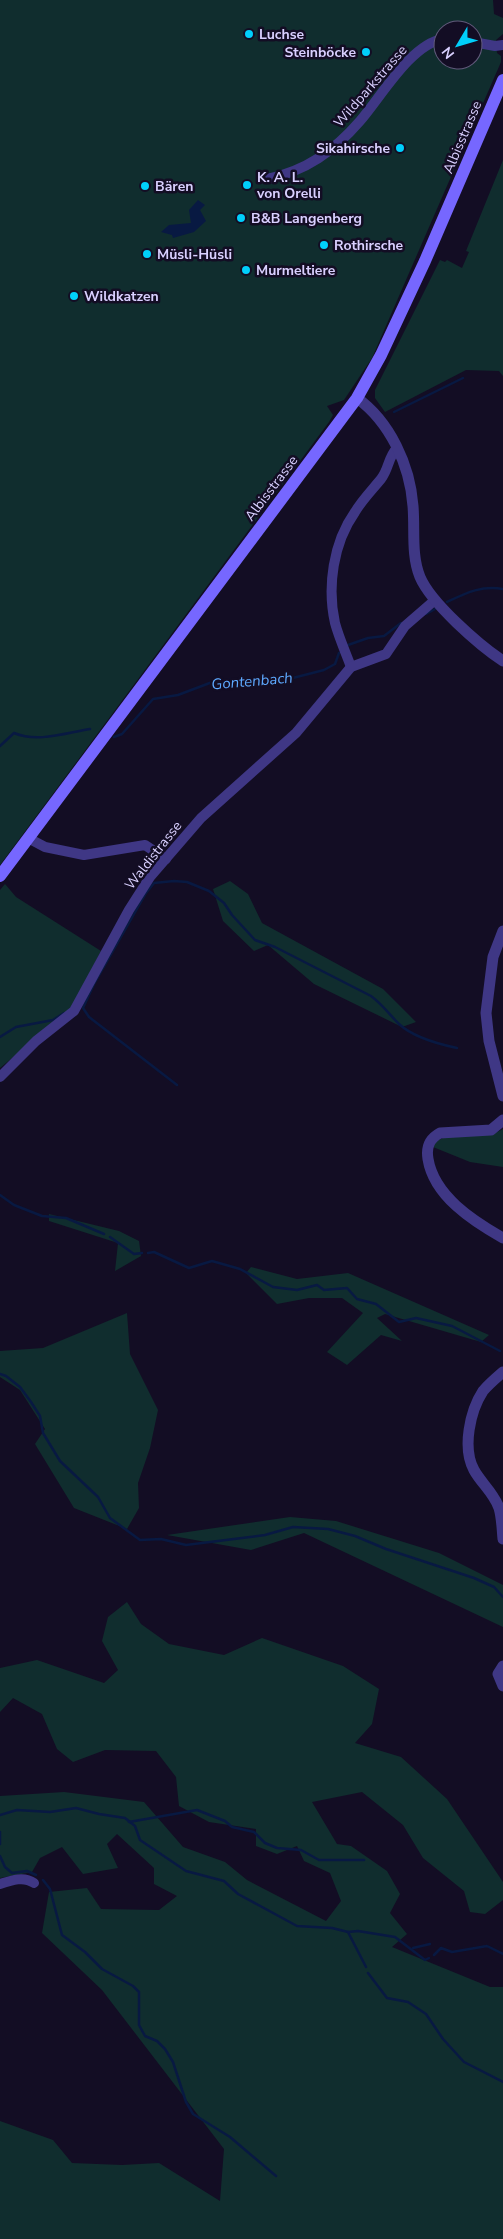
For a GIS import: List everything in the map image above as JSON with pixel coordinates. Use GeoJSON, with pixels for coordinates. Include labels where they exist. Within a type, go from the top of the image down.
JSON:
{"type":"FeatureCollection","features":[{"type":"Feature","properties":{"kind":"main road","name":"Albisstrasse"},"geometry":{"type":"LineString","coordinates":[[0,876],[357,398],[381,355],[425,261],[503,80]]}},
{"type":"Feature","properties":{"kind":"street","name":"Wildparkstrasse"},"geometry":{"type":"LineString","coordinates":[[267,179],[296,172],[327,152],[359,122],[416,52],[433,42]]}},
{"type":"Feature","properties":{"kind":"street"},"geometry":{"type":"LineString","coordinates":[[483,44],[503,45]]}},
{"type":"Feature","properties":{"kind":"street"},"geometry":{"type":"LineString","coordinates":[[357,398],[380,418],[397,448],[407,474],[413,504],[416,565],[421,580],[435,600],[485,647],[503,661]]}},
{"type":"Feature","properties":{"kind":"street"},"geometry":{"type":"LineString","coordinates":[[351,667],[336,624],[332,605],[334,565],[342,538],[353,514],[383,476],[391,454],[397,448]]}},
{"type":"Feature","properties":{"kind":"street","name":"Waldistrasse"},"geometry":{"type":"LineString","coordinates":[[0,1076],[36,1041],[74,1011],[129,910],[150,877],[213,806],[296,733],[351,667],[386,654],[405,626],[435,600]]}},
{"type":"Feature","properties":{"kind":"street"},"geometry":{"type":"LineString","coordinates":[[28,838],[45,847],[84,855],[145,845],[166,860]]}},
{"type":"Feature","properties":{"kind":"street"},"geometry":{"type":"LineString","coordinates":[[503,931],[493,956],[486,1013],[489,1041],[503,1096]]}},
{"type":"Feature","properties":{"kind":"street"},"geometry":{"type":"LineString","coordinates":[[503,1120],[491,1130],[440,1133],[432,1138],[427,1150],[433,1175],[448,1196],[474,1220],[503,1238]]}},
{"type":"Feature","properties":{"kind":"street"},"geometry":{"type":"LineString","coordinates":[[503,1372],[484,1390],[478,1402],[471,1424],[469,1449],[472,1467],[494,1497],[499,1509],[503,1539]]}},
{"type":"Feature","properties":{"kind":"street"},"geometry":{"type":"LineString","coordinates":[[503,1666],[498,1674],[503,1686]]}},
{"type":"Feature","properties":{"kind":"street"},"geometry":{"type":"LineString","coordinates":[[0,1884],[21,1878],[28,1879],[34,1883]]}},
{"type":"Feature","properties":{"kind":"green space"},"geometry":{"type":"Polygon","coordinates":[[[0,0],[493,0],[494,14],[503,18],[503,34],[496,40],[497,53],[501,56],[501,62],[372,358],[344,400],[327,406],[333,415],[0,865],[0,0]]]}},
{"type":"Feature","properties":{"kind":"green space"},"geometry":{"type":"Polygon","coordinates":[[[503,160],[503,376],[499,371],[466,370],[385,412],[375,398],[375,390],[440,260],[445,262],[447,260],[462,268],[469,252],[466,251],[503,160]]]}},
{"type":"Feature","properties":{"kind":"green space"},"geometry":{"type":"Polygon","coordinates":[[[230,881],[248,894],[262,923],[383,989],[416,1022],[402,1027],[314,984],[268,945],[254,951],[223,921],[213,889],[230,881]]]}},
{"type":"Feature","properties":{"kind":"green space"},"geometry":{"type":"Polygon","coordinates":[[[5,884],[16,897],[101,951],[70,1010],[0,1068],[0,890],[5,884]]]}},
{"type":"Feature","properties":{"kind":"green space"},"geometry":{"type":"Polygon","coordinates":[[[503,1129],[503,1167],[470,1162],[433,1147],[437,1141],[444,1138],[495,1133],[503,1129]]]}},
{"type":"Feature","properties":{"kind":"green space"},"geometry":{"type":"Polygon","coordinates":[[[49,1214],[119,1231],[139,1241],[141,1256],[115,1271],[118,1243],[49,1221],[49,1214]]]}},
{"type":"Feature","properties":{"kind":"green space"},"geometry":{"type":"Polygon","coordinates":[[[251,1267],[297,1279],[348,1273],[489,1335],[481,1342],[385,1314],[377,1318],[402,1341],[381,1335],[347,1365],[327,1352],[363,1313],[342,1298],[309,1298],[277,1304],[246,1273],[251,1267]]]}},
{"type":"Feature","properties":{"kind":"green space"},"geometry":{"type":"Polygon","coordinates":[[[127,1313],[130,1354],[158,1410],[150,1448],[138,1483],[139,1508],[127,1529],[74,1508],[35,1444],[45,1429],[20,1390],[0,1377],[0,1351],[43,1348],[127,1313]]]}},
{"type":"Feature","properties":{"kind":"green space"},"geometry":{"type":"Polygon","coordinates":[[[290,1517],[336,1521],[439,1553],[503,1585],[503,1627],[304,1533],[251,1550],[167,1535],[290,1517]]]}},
{"type":"Feature","properties":{"kind":"green space"},"geometry":{"type":"Polygon","coordinates":[[[127,1602],[141,1624],[169,1644],[224,1655],[262,1638],[343,1666],[379,1689],[372,1724],[355,1743],[401,1757],[447,1799],[503,1882],[503,1900],[485,1914],[470,1912],[464,1891],[423,1858],[403,1825],[362,1792],[312,1802],[337,1844],[351,1846],[387,1871],[400,1894],[390,1913],[407,1934],[392,1947],[490,1987],[503,1987],[503,2239],[0,2239],[0,2121],[53,2140],[72,2163],[122,2165],[159,2163],[220,2201],[224,2149],[102,1990],[42,1933],[49,1892],[87,1888],[101,1909],[159,1910],[177,1896],[154,1884],[154,1868],[117,1834],[107,1844],[118,1868],[83,1874],[62,1847],[40,1858],[32,1872],[0,1878],[0,1796],[64,1792],[144,1802],[183,1847],[225,1862],[247,1880],[326,1921],[341,1901],[330,1873],[304,1861],[297,1846],[277,1854],[256,1846],[256,1829],[209,1822],[179,1806],[176,1777],[156,1751],[105,1750],[73,1762],[57,1749],[42,1714],[13,1698],[0,1712],[0,1668],[37,1660],[104,1683],[118,1670],[102,1641],[108,1617],[127,1602]]]}},
{"type":"Feature","properties":{"kind":"water"},"geometry":{"type":"Polygon","coordinates":[[[198,200],[205,205],[200,210],[206,221],[194,232],[173,238],[172,235],[161,232],[169,225],[191,223],[189,210],[198,200]]]}},
{"type":"Feature","properties":{"kind":"waterway"},"geometry":{"type":"LineString","coordinates":[[394,412],[463,378]]}},
{"type":"Feature","properties":{"kind":"waterway","name":"Gontenbach"},"geometry":{"type":"LineString","coordinates":[[447,602],[481,589],[503,589]]}},
{"type":"Feature","properties":{"kind":"waterway","name":"Gontenbach"},"geometry":{"type":"LineString","coordinates":[[426,614],[435,609]]}},
{"type":"Feature","properties":{"kind":"waterway","name":"Gontenbach"},"geometry":{"type":"LineString","coordinates":[[348,645],[368,638],[384,636],[401,623]]}},
{"type":"Feature","properties":{"kind":"waterway","name":"Gontenbach"},"geometry":{"type":"LineString","coordinates":[[114,737],[122,734],[153,699],[178,695],[215,681],[258,678],[285,680],[324,670],[335,664],[339,653]]}},
{"type":"Feature","properties":{"kind":"waterway","name":"Gontenbach"},"geometry":{"type":"LineString","coordinates":[[0,746],[14,733],[23,736],[42,737],[90,729]]}},
{"type":"Feature","properties":{"kind":"waterway"},"geometry":{"type":"LineString","coordinates":[[177,1085],[89,1017],[83,1008],[94,984],[146,893],[154,883],[187,882],[209,891],[224,903],[232,915],[255,940],[275,947],[371,996],[399,1024],[411,1033],[457,1048]]}},
{"type":"Feature","properties":{"kind":"waterway"},"geometry":{"type":"LineString","coordinates":[[0,1037],[16,1027],[53,1020],[64,1013]]}},
{"type":"Feature","properties":{"kind":"waterway"},"geometry":{"type":"LineString","coordinates":[[0,1195],[14,1205],[42,1216],[66,1218],[104,1234]]}},
{"type":"Feature","properties":{"kind":"waterway"},"geometry":{"type":"LineString","coordinates":[[110,1237],[134,1254],[142,1253]]}},
{"type":"Feature","properties":{"kind":"waterway"},"geometry":{"type":"LineString","coordinates":[[148,1253],[154,1252],[189,1268],[212,1261],[240,1269],[273,1287],[297,1290],[317,1285],[324,1290],[347,1288],[357,1299],[376,1304],[399,1322],[416,1318],[452,1326],[500,1351]]}},
{"type":"Feature","properties":{"kind":"waterway"},"geometry":{"type":"LineString","coordinates":[[0,1374],[6,1376],[20,1387],[31,1402],[40,1416],[43,1433],[60,1461],[98,1497],[110,1518],[140,1540],[161,1539],[186,1545],[265,1535],[293,1527],[328,1529],[355,1536],[386,1549],[474,1578],[494,1587],[503,1597]]}},
{"type":"Feature","properties":{"kind":"waterway"},"geometry":{"type":"LineString","coordinates":[[0,1815],[17,1810],[50,1812],[76,1808],[125,1818],[135,1826],[140,1840],[186,1871],[224,1881],[238,1894],[297,1926],[332,1928],[348,1932],[366,1967]]}},
{"type":"Feature","properties":{"kind":"waterway"},"geometry":{"type":"LineString","coordinates":[[129,1822],[197,1810],[225,1821],[232,1827],[254,1832],[265,1843],[277,1848],[301,1850],[319,1860],[364,1860]]}},
{"type":"Feature","properties":{"kind":"waterway"},"geometry":{"type":"LineString","coordinates":[[0,1832],[0,1844]]}},
{"type":"Feature","properties":{"kind":"waterway"},"geometry":{"type":"LineString","coordinates":[[0,1856],[5,1867],[12,1873],[27,1871],[36,1875]]}},
{"type":"Feature","properties":{"kind":"waterway"},"geometry":{"type":"LineString","coordinates":[[43,1880],[50,1889],[62,1935],[85,1952],[102,1969],[133,1986],[139,1992],[139,2025],[145,2036],[157,2041],[165,2049],[173,2062],[186,2102],[193,2114],[230,2137],[276,2176]]}},
{"type":"Feature","properties":{"kind":"waterway"},"geometry":{"type":"LineString","coordinates":[[348,1932],[358,1931],[395,1937],[425,1960],[429,1958]]}},
{"type":"Feature","properties":{"kind":"waterway"},"geometry":{"type":"LineString","coordinates":[[413,1948],[430,1944]]}},
{"type":"Feature","properties":{"kind":"waterway"},"geometry":{"type":"LineString","coordinates":[[434,1955],[441,1948],[452,1952],[487,1946],[503,1954]]}},
{"type":"Feature","properties":{"kind":"waterway"},"geometry":{"type":"LineString","coordinates":[[368,1973],[387,1998],[408,2002],[426,2014],[443,2039],[464,2062],[503,2082]]}},
{"type":"Feature","properties":{"kind":"place","name":"Luchse"},"geometry":{"type":"Point","coordinates":[249,34]}},
{"type":"Feature","properties":{"kind":"place","name":"Steinböcke"},"geometry":{"type":"Point","coordinates":[366,52]}},
{"type":"Feature","properties":{"kind":"place","name":"Sikahirsche"},"geometry":{"type":"Point","coordinates":[400,148]}},
{"type":"Feature","properties":{"kind":"place","name":"K. A. L. von Orelli"},"geometry":{"type":"Point","coordinates":[247,185]}},
{"type":"Feature","properties":{"kind":"place","name":"Bären"},"geometry":{"type":"Point","coordinates":[145,186]}},
{"type":"Feature","properties":{"kind":"place","name":"B&B Langenberg"},"geometry":{"type":"Point","coordinates":[241,218]}},
{"type":"Feature","properties":{"kind":"place","name":"Rothirsche"},"geometry":{"type":"Point","coordinates":[324,245]}},
{"type":"Feature","properties":{"kind":"place","name":"Müsli-Hüsli"},"geometry":{"type":"Point","coordinates":[147,254]}},
{"type":"Feature","properties":{"kind":"place","name":"Murmeltiere"},"geometry":{"type":"Point","coordinates":[246,270]}},
{"type":"Feature","properties":{"kind":"place","name":"Wildkatzen"},"geometry":{"type":"Point","coordinates":[74,296]}}]}
